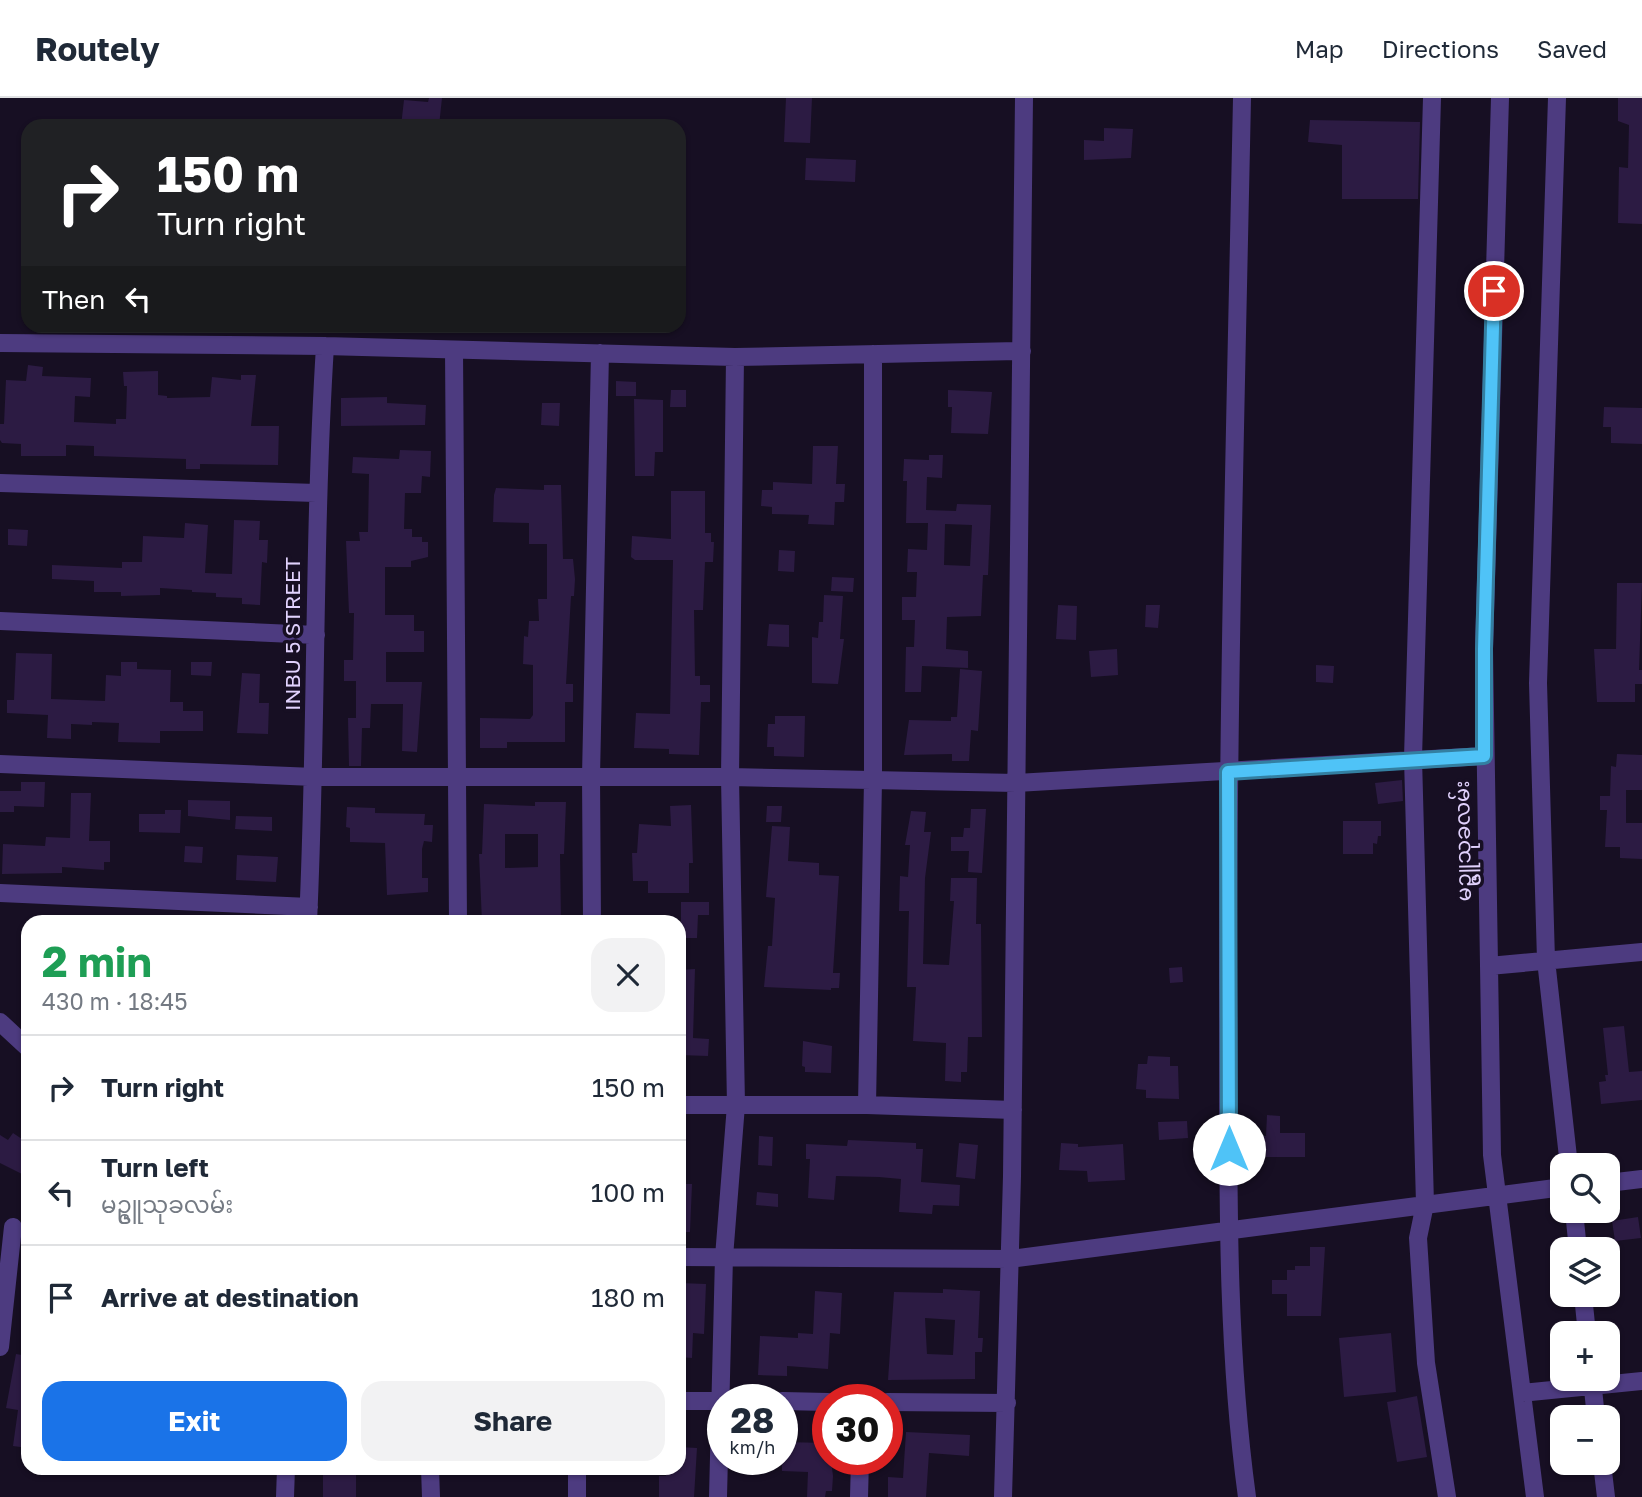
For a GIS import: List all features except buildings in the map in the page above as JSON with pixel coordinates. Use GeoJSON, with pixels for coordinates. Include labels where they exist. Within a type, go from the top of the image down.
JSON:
{"type":"FeatureCollection","features":[{"type":"Feature","properties":{"kind":"street"},"geometry":{"type":"LineString","coordinates":[[1003,1497],[1013,1110],[1024,98]]}},
{"type":"Feature","properties":{"kind":"street"},"geometry":{"type":"LineString","coordinates":[[1242,98],[1228,772],[1229,1230],[1239,1435],[1247,1497]]}},
{"type":"Feature","properties":{"kind":"street"},"geometry":{"type":"LineString","coordinates":[[1432,98],[1413,758],[1424,1204],[1418,1238],[1426,1363],[1447,1497]]}},
{"type":"Feature","properties":{"kind":"street","name":"မဥ္ဇူသုခလမ်း"},"geometry":{"type":"LineString","coordinates":[[1500,98],[1484,649],[1492,1156],[1535,1497]]}},
{"type":"Feature","properties":{"kind":"street"},"geometry":{"type":"LineString","coordinates":[[1558,98],[1538,683],[1546,961],[1568,1153]]}},
{"type":"Feature","properties":{"kind":"street"},"geometry":{"type":"LineString","coordinates":[[0,343],[325,345],[734,356],[1022,351]]}},
{"type":"Feature","properties":{"kind":"street","name":"INBU 5 STREET"},"geometry":{"type":"LineString","coordinates":[[309,915],[314,777],[316,493],[325,345]]}},
{"type":"Feature","properties":{"kind":"street"},"geometry":{"type":"LineString","coordinates":[[454,349],[458,915]]}},
{"type":"Feature","properties":{"kind":"street"},"geometry":{"type":"LineString","coordinates":[[592,915],[590,776],[600,353]]}},
{"type":"Feature","properties":{"kind":"street"},"geometry":{"type":"LineString","coordinates":[[867,1105],[873,780],[873,354]]}},
{"type":"Feature","properties":{"kind":"street"},"geometry":{"type":"LineString","coordinates":[[722,1384],[724,1257],[736,1105],[730,777],[734,356]]}},
{"type":"Feature","properties":{"kind":"street"},"geometry":{"type":"LineString","coordinates":[[0,483],[316,493]]}},
{"type":"Feature","properties":{"kind":"street"},"geometry":{"type":"LineString","coordinates":[[0,621],[316,635]]}},
{"type":"Feature","properties":{"kind":"street"},"geometry":{"type":"LineString","coordinates":[[0,764],[314,777],[730,777],[1016,783],[1484,756]]}},
{"type":"Feature","properties":{"kind":"street"},"geometry":{"type":"LineString","coordinates":[[0,892],[309,915]]}},
{"type":"Feature","properties":{"kind":"street"},"geometry":{"type":"LineString","coordinates":[[1489,965],[1642,952]]}},
{"type":"Feature","properties":{"kind":"street"},"geometry":{"type":"LineString","coordinates":[[0,1022],[21,1042]]}},
{"type":"Feature","properties":{"kind":"street"},"geometry":{"type":"LineString","coordinates":[[686,1105],[867,1105],[1013,1110]]}},
{"type":"Feature","properties":{"kind":"street"},"geometry":{"type":"LineString","coordinates":[[1620,1181],[1642,1179]]}},
{"type":"Feature","properties":{"kind":"street"},"geometry":{"type":"LineString","coordinates":[[686,1257],[1010,1259],[1550,1188]]}},
{"type":"Feature","properties":{"kind":"street"},"geometry":{"type":"LineString","coordinates":[[0,1347],[14,1226]]}},
{"type":"Feature","properties":{"kind":"street"},"geometry":{"type":"LineString","coordinates":[[1620,1381],[1642,1381]]}},
{"type":"Feature","properties":{"kind":"street"},"geometry":{"type":"LineString","coordinates":[[1522,1393],[1550,1389]]}},
{"type":"Feature","properties":{"kind":"street"},"geometry":{"type":"LineString","coordinates":[[686,1401],[707,1401]]}},
{"type":"Feature","properties":{"kind":"street"},"geometry":{"type":"LineString","coordinates":[[903,1402],[1007,1403]]}},
{"type":"Feature","properties":{"kind":"street"},"geometry":{"type":"LineString","coordinates":[[285,1497],[286,1475]]}},
{"type":"Feature","properties":{"kind":"street"},"geometry":{"type":"LineString","coordinates":[[430,1475],[431,1497]]}},
{"type":"Feature","properties":{"kind":"street"},"geometry":{"type":"LineString","coordinates":[[577,1497],[578,1475]]}},
{"type":"Feature","properties":{"kind":"street"},"geometry":{"type":"LineString","coordinates":[[718,1497],[719,1475]]}},
{"type":"Feature","properties":{"kind":"street"},"geometry":{"type":"LineString","coordinates":[[859,1497],[860,1475]]}},
{"type":"Feature","properties":{"kind":"street"},"geometry":{"type":"LineString","coordinates":[[1603,1475],[1605,1497]]}},
{"type":"Feature","properties":{"kind":"route"},"geometry":{"type":"LineString","coordinates":[[1229,1149],[1228,772],[1413,758],[1484,756],[1484,649],[1494,291]]}}]}
